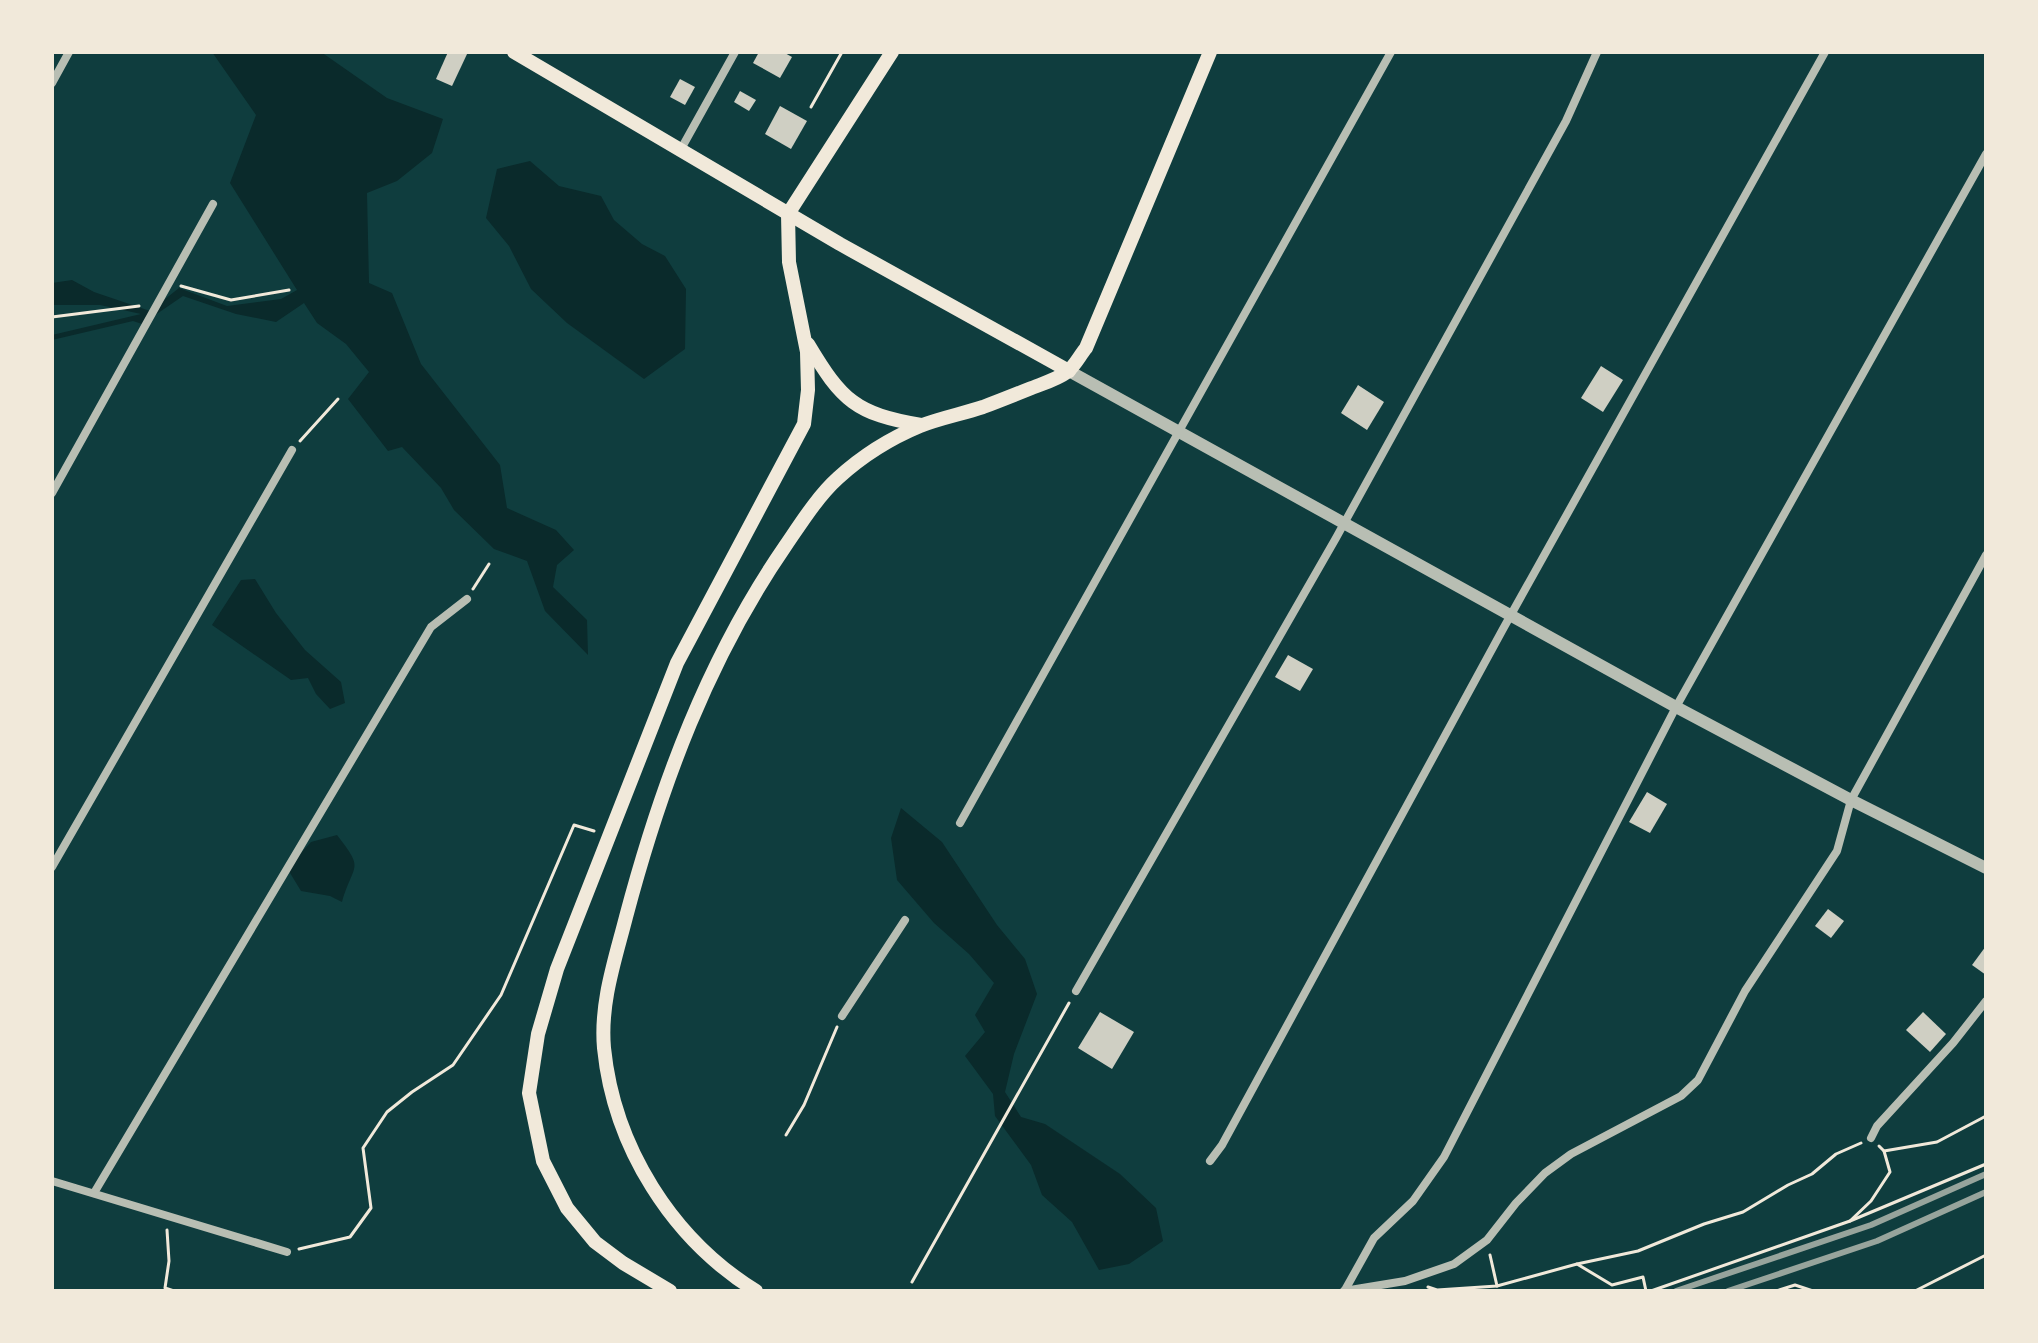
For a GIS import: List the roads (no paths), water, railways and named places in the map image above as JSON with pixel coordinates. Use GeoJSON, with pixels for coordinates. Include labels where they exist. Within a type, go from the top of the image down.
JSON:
{"type":"FeatureCollection","features":[{"type":"Feature","properties":{"kind":"main road"},"geometry":{"type":"LineString","coordinates":[[515,52],[788,214],[1069,371]]}},
{"type":"Feature","properties":{"kind":"main road"},"geometry":{"type":"LineString","coordinates":[[670,1291],[595,1242],[567,1208],[543,1161],[529,1093],[538,1034],[557,969],[677,663],[804,424],[808,390],[804,337],[789,262],[788,214],[892,52]]}},
{"type":"Feature","properties":{"kind":"main road"},"geometry":{"type":"LineString","coordinates":[[756,1291],[727,1273],[697,1244],[652,1188],[627,1140],[610,1090],[604,1046],[604,1002],[647,840],[674,762],[718,661],[753,595],[797,530],[837,479],[891,440],[922,425],[984,406],[1069,371],[1086,348],[1210,52]]}},
{"type":"Feature","properties":{"kind":"main road"},"geometry":{"type":"LineString","coordinates":[[804,337],[828,377],[853,404],[888,420],[922,425]]}},
{"type":"Feature","properties":{"kind":"street"},"geometry":{"type":"LineString","coordinates":[[52,83],[69,52]]}},
{"type":"Feature","properties":{"kind":"street"},"geometry":{"type":"LineString","coordinates":[[681,149],[735,52]]}},
{"type":"Feature","properties":{"kind":"street"},"geometry":{"type":"LineString","coordinates":[[960,823],[1391,52]]}},
{"type":"Feature","properties":{"kind":"street"},"geometry":{"type":"LineString","coordinates":[[1076,991],[1344,523],[1566,121],[1597,52]]}},
{"type":"Feature","properties":{"kind":"street"},"geometry":{"type":"LineString","coordinates":[[1210,1161],[1222,1145],[1510,616],[1825,52]]}},
{"type":"Feature","properties":{"kind":"street"},"geometry":{"type":"LineString","coordinates":[[1344,1291],[1374,1238],[1413,1201],[1444,1157],[1676,707],[1986,154]]}},
{"type":"Feature","properties":{"kind":"street"},"geometry":{"type":"LineString","coordinates":[[52,493],[213,204]]}},
{"type":"Feature","properties":{"kind":"street"},"geometry":{"type":"LineString","coordinates":[[1069,371],[1676,707],[1986,868]]}},
{"type":"Feature","properties":{"kind":"street"},"geometry":{"type":"LineString","coordinates":[[52,867],[292,450]]}},
{"type":"Feature","properties":{"kind":"street"},"geometry":{"type":"LineString","coordinates":[[1344,1291],[1405,1281],[1454,1264],[1487,1240],[1545,1173],[1571,1154],[1681,1096],[1698,1080],[1745,991],[1837,851],[1851,800],[1986,555]]}},
{"type":"Feature","properties":{"kind":"street"},"geometry":{"type":"LineString","coordinates":[[94,1193],[431,627],[467,599]]}},
{"type":"Feature","properties":{"kind":"street"},"geometry":{"type":"LineString","coordinates":[[842,1016],[905,920]]}},
{"type":"Feature","properties":{"kind":"street"},"geometry":{"type":"LineString","coordinates":[[1871,1138],[1877,1126],[1953,1043],[1986,1001]]}},
{"type":"Feature","properties":{"kind":"street"},"geometry":{"type":"LineString","coordinates":[[52,1181],[287,1252]]}},
{"type":"Feature","properties":{"kind":"water"},"geometry":{"type":"Polygon","coordinates":[[[212,52],[321,52],[387,98],[443,119],[432,153],[397,181],[367,193],[369,283],[392,293],[421,364],[500,465],[507,508],[556,530],[574,550],[557,565],[553,587],[587,620],[588,655],[545,611],[527,561],[494,549],[454,510],[441,488],[402,447],[388,451],[348,399],[369,372],[346,344],[317,323],[304,303],[276,322],[236,314],[183,296],[142,324],[133,321],[52,340],[52,335],[141,314],[100,305],[52,305],[52,283],[72,280],[94,292],[150,311],[179,288],[227,306],[281,299],[297,290],[230,183],[256,115],[212,52]]]}},
{"type":"Feature","properties":{"kind":"water"},"geometry":{"type":"Polygon","coordinates":[[[530,161],[559,186],[601,196],[614,220],[642,244],[665,256],[686,289],[685,349],[644,379],[567,323],[531,289],[509,246],[486,218],[497,169],[530,161]]]}},
{"type":"Feature","properties":{"kind":"water"},"geometry":{"type":"Polygon","coordinates":[[[255,579],[276,613],[305,650],[341,682],[345,703],[330,709],[316,694],[308,678],[291,680],[212,625],[241,580],[255,579]]]}},
{"type":"Feature","properties":{"kind":"water"},"geometry":{"type":"Polygon","coordinates":[[[901,808],[942,842],[997,925],[1025,959],[1037,994],[1014,1054],[1005,1092],[1021,1117],[1045,1124],[1120,1174],[1156,1208],[1163,1241],[1129,1264],[1099,1270],[1072,1222],[1042,1195],[1031,1165],[995,1116],[993,1094],[965,1056],[985,1032],[975,1015],[994,983],[969,954],[934,923],[897,880],[891,838],[901,808]]]}},
{"type":"Feature","properties":{"kind":"water"},"geometry":{"type":"Polygon","coordinates":[[[337,835],[354,861],[342,902],[330,896],[301,891],[287,868],[311,842],[337,835]]]}},
{"type":"Feature","properties":{"kind":"railway"},"geometry":{"type":"LineString","coordinates":[[1676,1291],[1871,1225],[1986,1174]]}},
{"type":"Feature","properties":{"kind":"railway"},"geometry":{"type":"LineString","coordinates":[[1728,1291],[1877,1241],[1986,1192]]}}]}
